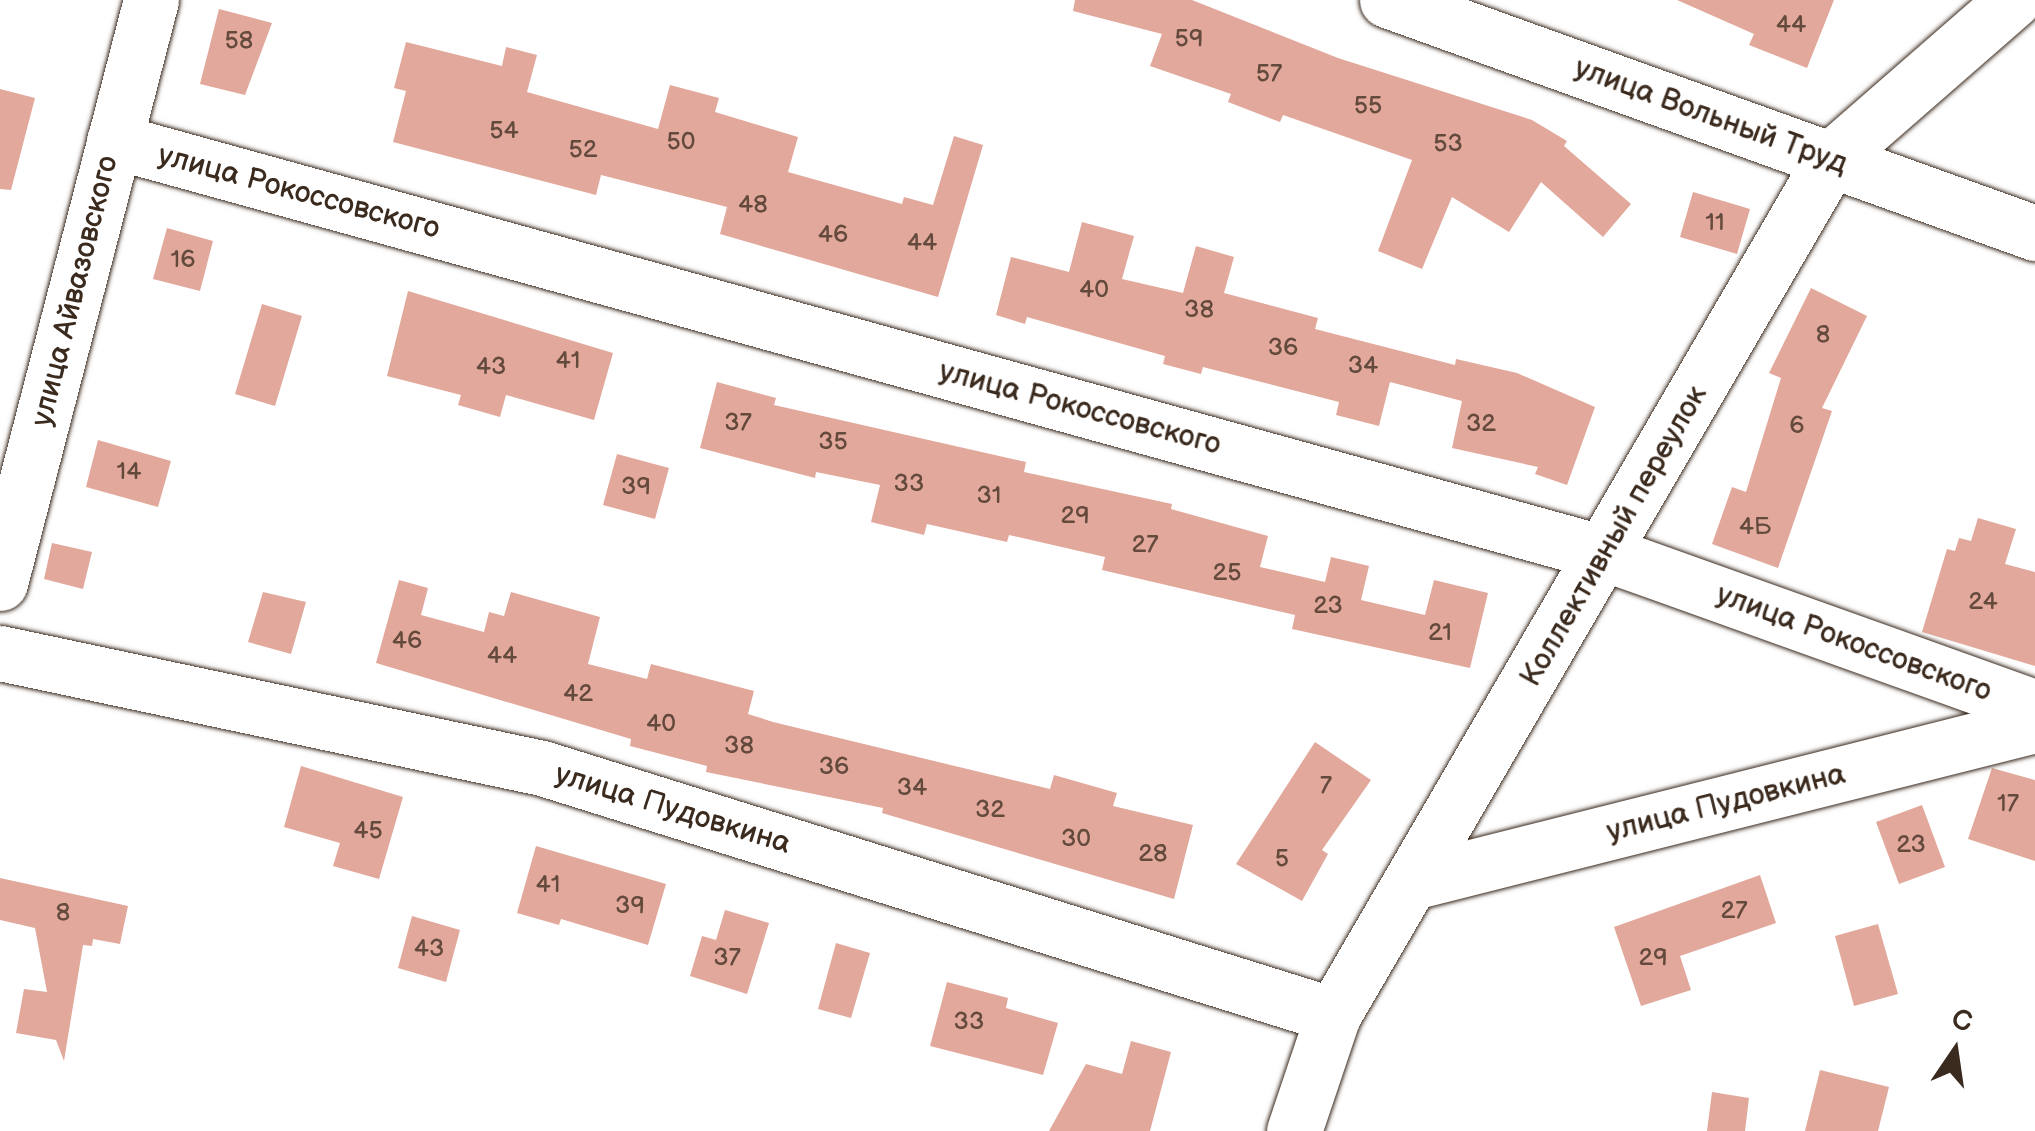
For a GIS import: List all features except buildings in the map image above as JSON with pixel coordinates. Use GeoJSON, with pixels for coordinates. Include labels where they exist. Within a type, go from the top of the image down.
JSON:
{"type":"FeatureCollection","features":[{"type":"Feature","properties":{"kind":"street","name":"улица Айвазовского"},"geometry":{"type":"LineString","coordinates":[[0,583],[150,0]]}},
{"type":"Feature","properties":{"kind":"street","name":"улица Вольный Труд"},"geometry":{"type":"LineString","coordinates":[[1387,0],[2035,233]]}},
{"type":"Feature","properties":{"kind":"street","name":"Коллективный переулок"},"geometry":{"type":"LineString","coordinates":[[1294,1131],[1332,1015],[1416,881],[1831,159],[1986,9]]}},
{"type":"Feature","properties":{"kind":"street","name":"улица Рокоссовского"},"geometry":{"type":"LineString","coordinates":[[114,142],[1604,552],[2035,707]]}},
{"type":"Feature","properties":{"kind":"street","name":"улица Пудовкина"},"geometry":{"type":"LineString","coordinates":[[0,653],[542,768],[1332,1015]]}},
{"type":"Feature","properties":{"kind":"street","name":"улица Пудовкина"},"geometry":{"type":"LineString","coordinates":[[1416,881],[2035,724]]}}]}
